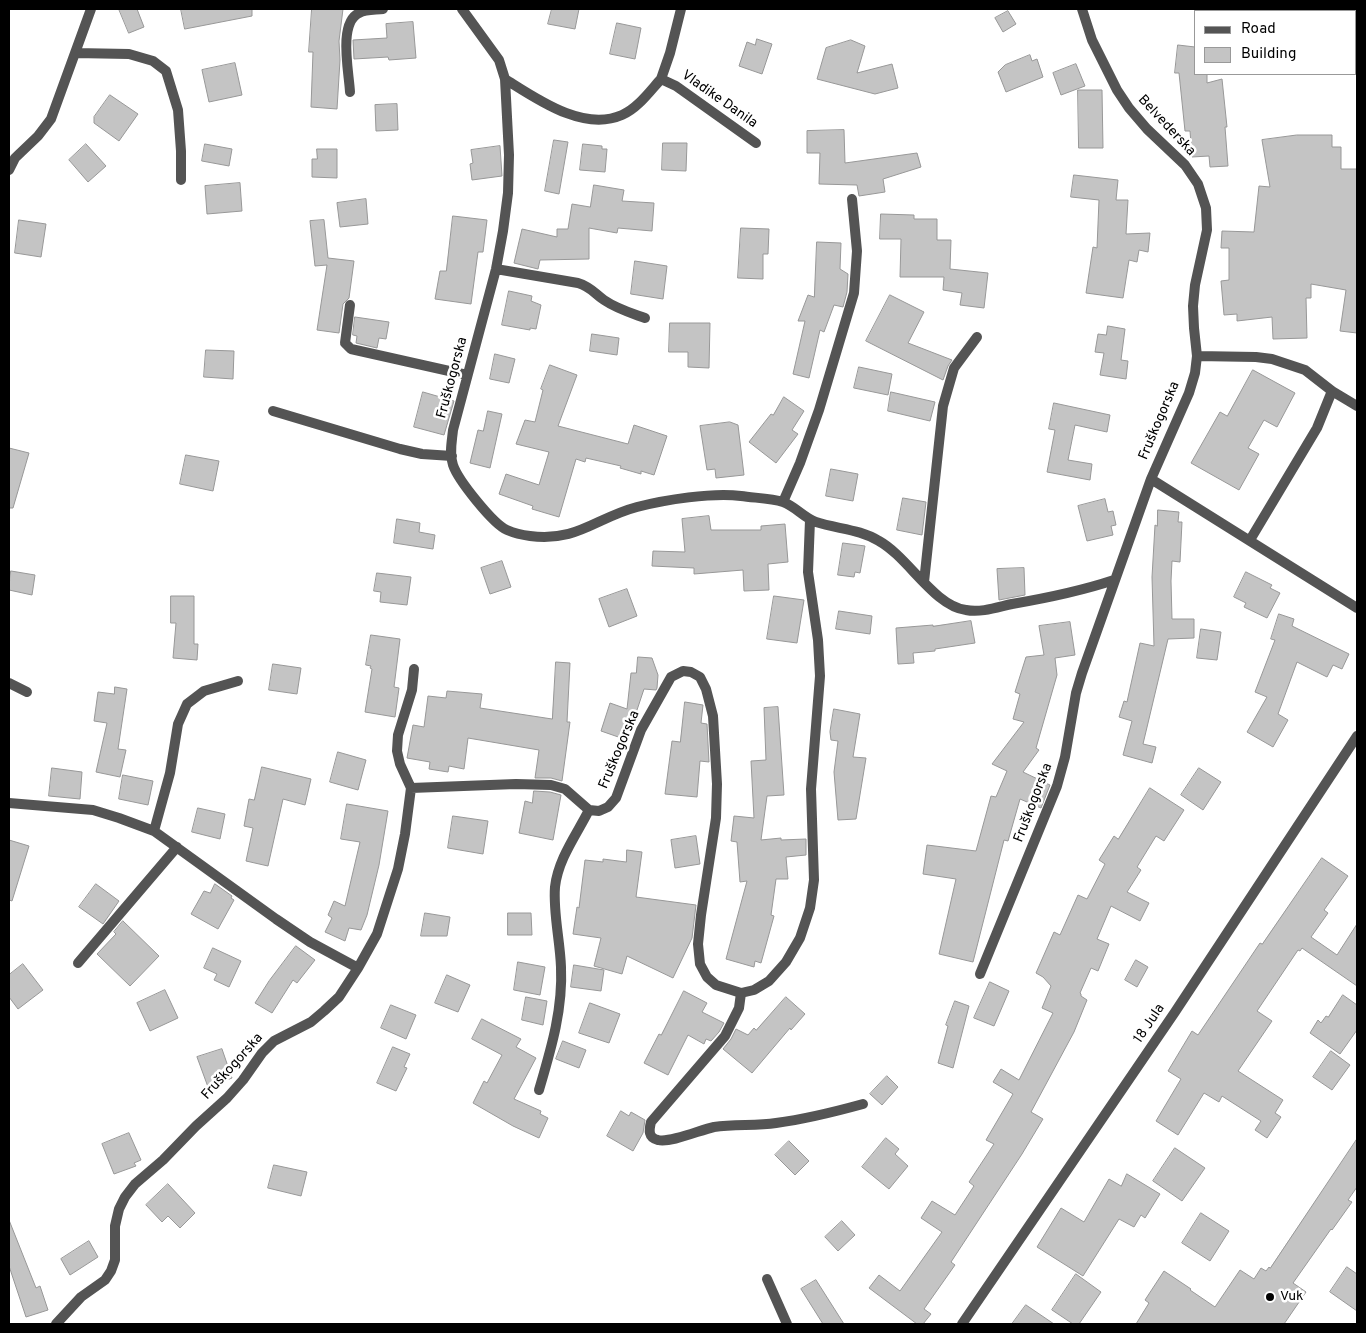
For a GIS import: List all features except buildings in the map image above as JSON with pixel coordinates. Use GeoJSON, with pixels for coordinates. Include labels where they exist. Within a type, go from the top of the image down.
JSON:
{"type":"FeatureCollection","features":[{"type":"Feature","properties":{"kind":"street"},"geometry":{"type":"LineString","coordinates":[[9,170],[15,158],[38,136],[51,119],[91,9]]}},
{"type":"Feature","properties":{"kind":"street"},"geometry":{"type":"LineString","coordinates":[[350,92],[346,39],[348,26],[352,18],[360,12],[382,9]]}},
{"type":"Feature","properties":{"kind":"street"},"geometry":{"type":"LineString","coordinates":[[462,9],[499,60],[505,79]]}},
{"type":"Feature","properties":{"kind":"street"},"geometry":{"type":"LineString","coordinates":[[661,79],[670,53],[681,9]]}},
{"type":"Feature","properties":{"kind":"street","name":"Belvederska"},"geometry":{"type":"LineString","coordinates":[[1082,9],[1092,40],[1117,90],[1147,129],[1185,165],[1198,184],[1206,208],[1207,230],[1195,285],[1193,306],[1197,356]]}},
{"type":"Feature","properties":{"kind":"street"},"geometry":{"type":"LineString","coordinates":[[75,53],[129,54],[153,62],[166,71],[178,110],[181,180]]}},
{"type":"Feature","properties":{"kind":"street","name":"Vladike Danila"},"geometry":{"type":"LineString","coordinates":[[505,79],[546,105],[568,114],[588,119],[603,119],[622,115],[638,104],[661,79],[676,86],[756,143]]}},
{"type":"Feature","properties":{"kind":"street","name":"Fruškogorska"},"geometry":{"type":"LineString","coordinates":[[505,79],[509,155],[508,193],[503,231],[496,269],[453,430],[452,456],[453,465],[485,511],[506,530],[529,536],[556,537],[576,533],[635,507],[713,495],[738,496],[783,502],[810,520],[863,533],[880,541],[897,554],[948,603],[965,610],[981,610],[1087,589],[1114,580]]}},
{"type":"Feature","properties":{"kind":"street"},"geometry":{"type":"LineString","coordinates":[[783,502],[820,410],[854,293],[857,251],[852,199]]}},
{"type":"Feature","properties":{"kind":"street"},"geometry":{"type":"LineString","coordinates":[[496,269],[588,286],[604,300],[620,309],[645,318]]}},
{"type":"Feature","properties":{"kind":"street"},"geometry":{"type":"LineString","coordinates":[[350,305],[345,343],[351,349],[467,375]]}},
{"type":"Feature","properties":{"kind":"street"},"geometry":{"type":"LineString","coordinates":[[924,582],[943,406],[954,368],[976,337]]}},
{"type":"Feature","properties":{"kind":"street"},"geometry":{"type":"LineString","coordinates":[[1197,356],[1272,359],[1305,370],[1332,391],[1357,406]]}},
{"type":"Feature","properties":{"kind":"street","name":"Fruškogorska"},"geometry":{"type":"LineString","coordinates":[[980,974],[1057,786],[1065,758],[1076,693],[1150,479],[1188,393],[1195,373],[1197,356]]}},
{"type":"Feature","properties":{"kind":"street"},"geometry":{"type":"LineString","coordinates":[[1250,540],[1317,428],[1332,391]]}},
{"type":"Feature","properties":{"kind":"street"},"geometry":{"type":"LineString","coordinates":[[272,411],[400,449],[430,455],[452,456]]}},
{"type":"Feature","properties":{"kind":"street"},"geometry":{"type":"LineString","coordinates":[[1150,479],[1357,608]]}},
{"type":"Feature","properties":{"kind":"street"},"geometry":{"type":"LineString","coordinates":[[810,520],[808,572],[818,640],[820,676],[811,789],[814,880],[810,908],[800,938],[786,962],[769,981],[754,990],[741,993],[739,1008],[726,1036],[651,1122],[649,1129],[650,1135],[654,1138],[668,1140],[716,1127],[775,1123],[814,1117],[863,1104]]}},
{"type":"Feature","properties":{"kind":"street"},"geometry":{"type":"LineString","coordinates":[[414,669],[412,690],[398,735],[400,764],[411,788],[516,784],[551,785],[564,789],[589,810],[559,868],[555,886],[561,967],[561,1003],[557,1026],[539,1090]]}},
{"type":"Feature","properties":{"kind":"street","name":"Fruškogorska"},"geometry":{"type":"LineString","coordinates":[[589,810],[599,811],[608,807],[616,798],[641,730],[670,677],[684,671],[691,672],[700,677],[706,689],[713,716],[718,784],[716,818],[700,915],[698,944],[700,964],[707,976],[716,985],[741,993]]}},
{"type":"Feature","properties":{"kind":"street"},"geometry":{"type":"LineString","coordinates":[[154,832],[170,773],[178,724],[188,704],[204,691],[238,681]]}},
{"type":"Feature","properties":{"kind":"street"},"geometry":{"type":"LineString","coordinates":[[9,683],[27,692]]}},
{"type":"Feature","properties":{"kind":"street","name":"18 Jula"},"geometry":{"type":"LineString","coordinates":[[962,1324],[1175,1012],[1357,736]]}},
{"type":"Feature","properties":{"kind":"street","name":"Fruškogorska"},"geometry":{"type":"LineString","coordinates":[[56,1324],[81,1297],[104,1280],[112,1271],[115,1260],[115,1226],[119,1209],[134,1184],[156,1167],[226,1098],[274,1041],[311,1022],[339,997],[377,934],[398,869],[411,788]]}},
{"type":"Feature","properties":{"kind":"street"},"geometry":{"type":"LineString","coordinates":[[9,803],[93,810],[154,832],[310,942],[358,968]]}},
{"type":"Feature","properties":{"kind":"street"},"geometry":{"type":"LineString","coordinates":[[78,962],[177,847]]}},
{"type":"Feature","properties":{"kind":"street"},"geometry":{"type":"LineString","coordinates":[[767,1279],[788,1324]]}},
{"type":"Feature","properties":{"kind":"place","name":"Vuk"},"geometry":{"type":"Point","coordinates":[1270,1297]}}]}
